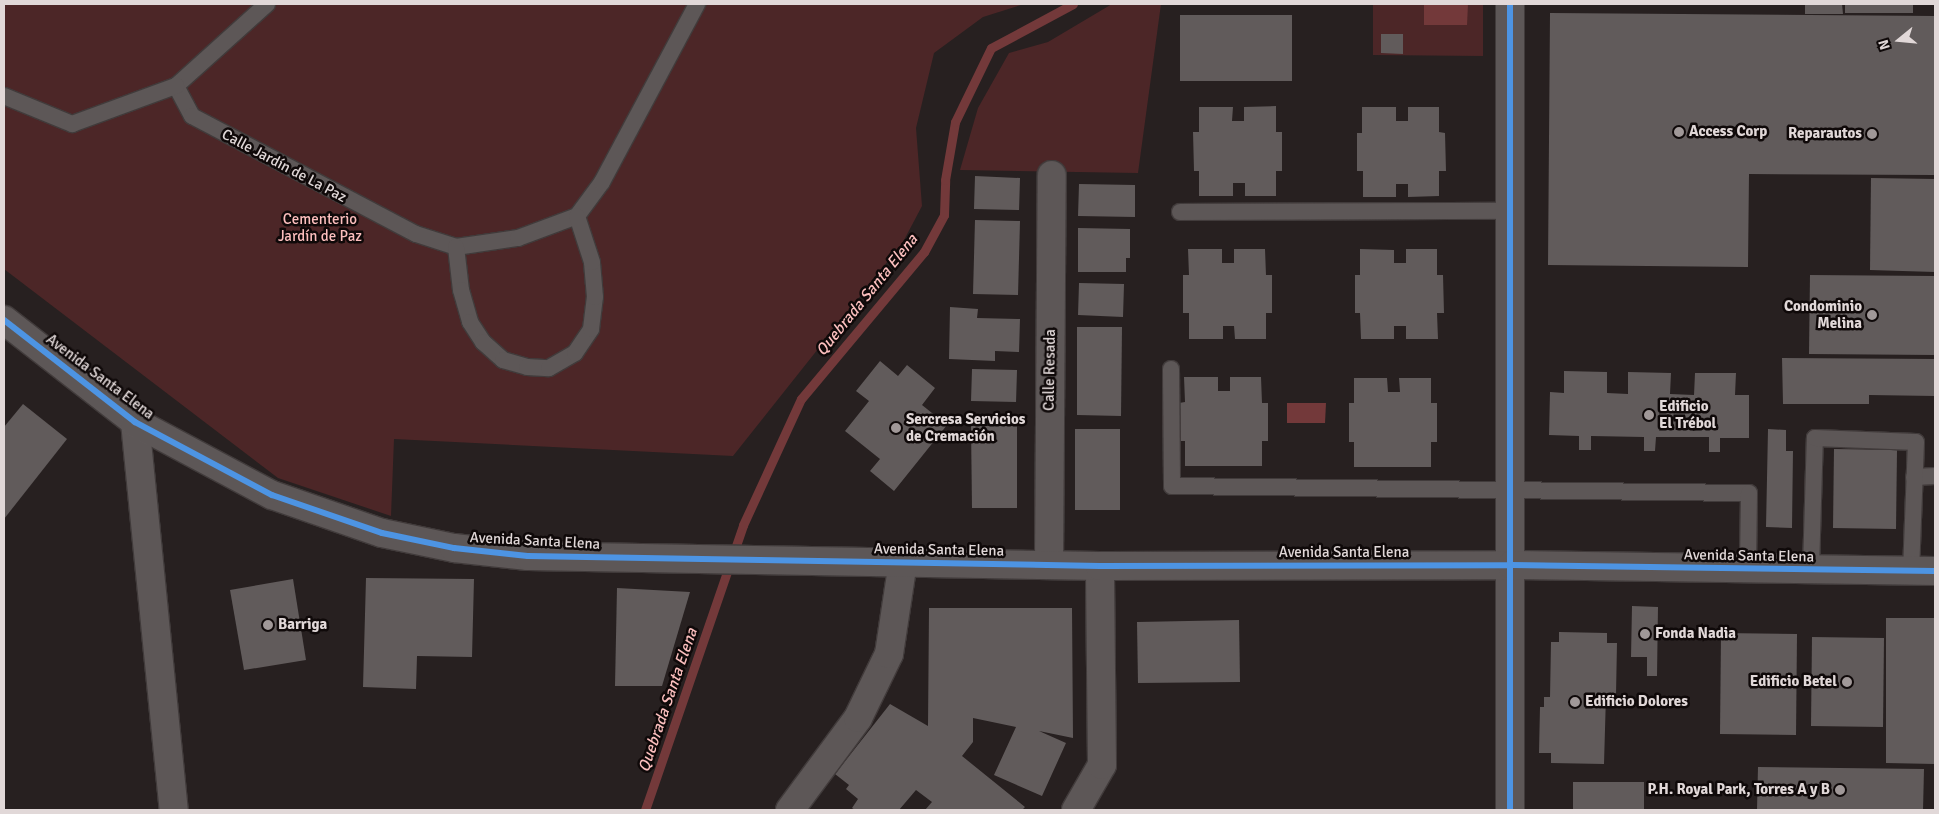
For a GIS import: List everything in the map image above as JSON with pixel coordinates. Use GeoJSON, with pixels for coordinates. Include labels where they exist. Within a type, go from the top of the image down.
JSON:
{"type":"FeatureCollection","features":[{"type":"Feature","properties":{"kind":"street"},"geometry":{"type":"LineString","coordinates":[[1510,4],[1509,211],[1512,489],[1510,810]]}},
{"type":"Feature","properties":{"kind":"street","name":"Calle Resada"},"geometry":{"type":"LineString","coordinates":[[1049,565],[1052,175]]}},
{"type":"Feature","properties":{"kind":"street","name":"Avenida Santa Elena"},"geometry":{"type":"LineString","coordinates":[[4,320],[135,422],[272,495],[382,533],[454,548],[528,556],[695,560],[902,561],[1100,566],[1512,565],[1923,571]]}},
{"type":"Feature","properties":{"kind":"street"},"geometry":{"type":"LineString","coordinates":[[135,422],[174,810]]}},
{"type":"Feature","properties":{"kind":"street"},"geometry":{"type":"LineString","coordinates":[[790,810],[858,718],[889,654],[902,561]]}},
{"type":"Feature","properties":{"kind":"street"},"geometry":{"type":"LineString","coordinates":[[1076,810],[1102,764],[1100,566]]}},
{"type":"Feature","properties":{"kind":"lane"},"geometry":{"type":"LineString","coordinates":[[4,96],[72,124],[176,86],[267,4]]}},
{"type":"Feature","properties":{"kind":"lane"},"geometry":{"type":"LineString","coordinates":[[456,247],[461,290],[470,322],[482,342],[503,360],[526,367],[549,368],[574,353],[591,329],[595,296],[592,262],[577,216],[602,182],[697,4]]}},
{"type":"Feature","properties":{"kind":"lane","name":"Calle Jardín de La Paz"},"geometry":{"type":"LineString","coordinates":[[176,86],[192,116],[232,140],[416,234],[456,247],[518,238],[577,216]]}},
{"type":"Feature","properties":{"kind":"lane"},"geometry":{"type":"LineString","coordinates":[[1180,212],[1509,211]]}},
{"type":"Feature","properties":{"kind":"lane"},"geometry":{"type":"LineString","coordinates":[[1171,370],[1172,486],[1749,493],[1748,568]]}},
{"type":"Feature","properties":{"kind":"lane"},"geometry":{"type":"LineString","coordinates":[[1811,569],[1816,438],[1916,442],[1914,477],[1923,571]]}},
{"type":"Feature","properties":{"kind":"lane"},"geometry":{"type":"LineString","coordinates":[[1914,477],[1935,476]]}},
{"type":"Feature","properties":{"kind":"green space","name":"Cementerio Jardín de Paz"},"geometry":{"type":"Polygon","coordinates":[[[4,4],[1024,4],[983,17],[934,53],[916,128],[922,206],[903,242],[733,456],[394,439],[391,516],[278,478],[4,269],[4,4]]]}},
{"type":"Feature","properties":{"kind":"green space"},"geometry":{"type":"Polygon","coordinates":[[[1112,4],[1161,4],[1138,173],[960,170],[978,108],[1009,53],[1048,42],[1112,4]]]}},
{"type":"Feature","properties":{"kind":"green space"},"geometry":{"type":"Polygon","coordinates":[[[1373,4],[1483,4],[1483,56],[1373,55],[1373,4]]]}},
{"type":"Feature","properties":{"kind":"shaded area"},"geometry":{"type":"Polygon","coordinates":[[[1424,4],[1468,4],[1467,25],[1424,25],[1424,4]]]}},
{"type":"Feature","properties":{"kind":"shaded area"},"geometry":{"type":"Polygon","coordinates":[[[1287,403],[1326,403],[1325,423],[1287,423],[1287,403]]]}},
{"type":"Feature","properties":{"kind":"building"},"geometry":{"type":"Polygon","coordinates":[[[1805,4],[1842,4],[1843,14],[1805,14],[1805,4]]]}},
{"type":"Feature","properties":{"kind":"building"},"geometry":{"type":"Polygon","coordinates":[[[1845,4],[1913,4],[1913,13],[1845,13],[1845,4]]]}},
{"type":"Feature","properties":{"kind":"building"},"geometry":{"type":"Polygon","coordinates":[[[1550,13],[1935,16],[1935,175],[1749,174],[1748,267],[1548,265],[1550,13]]]}},
{"type":"Feature","properties":{"kind":"building"},"geometry":{"type":"Polygon","coordinates":[[[1180,15],[1292,15],[1292,81],[1180,81],[1180,15]]]}},
{"type":"Feature","properties":{"kind":"building"},"geometry":{"type":"Polygon","coordinates":[[[1381,34],[1403,34],[1403,54],[1381,53],[1381,34]]]}},
{"type":"Feature","properties":{"kind":"building"},"geometry":{"type":"Polygon","coordinates":[[[1276,106],[1276,132],[1282,132],[1282,171],[1276,171],[1276,196],[1245,196],[1245,183],[1233,183],[1233,196],[1199,196],[1199,171],[1194,171],[1193,132],[1199,132],[1199,107],[1233,107],[1232,121],[1244,121],[1244,107],[1276,106]]]}},
{"type":"Feature","properties":{"kind":"building"},"geometry":{"type":"Polygon","coordinates":[[[1362,107],[1396,107],[1396,121],[1408,121],[1408,107],[1439,107],[1439,132],[1445,133],[1446,171],[1439,171],[1439,196],[1408,197],[1408,184],[1396,184],[1396,197],[1363,197],[1363,171],[1357,171],[1357,133],[1362,133],[1362,107]]]}},
{"type":"Feature","properties":{"kind":"building"},"geometry":{"type":"Polygon","coordinates":[[[975,176],[1020,178],[1019,210],[974,209],[975,176]]]}},
{"type":"Feature","properties":{"kind":"building"},"geometry":{"type":"Polygon","coordinates":[[[1871,178],[1935,179],[1935,272],[1870,270],[1871,178]]]}},
{"type":"Feature","properties":{"kind":"building"},"geometry":{"type":"Polygon","coordinates":[[[1079,184],[1135,185],[1135,217],[1078,216],[1079,184]]]}},
{"type":"Feature","properties":{"kind":"building"},"geometry":{"type":"Polygon","coordinates":[[[975,220],[1020,221],[1018,295],[973,294],[975,220]]]}},
{"type":"Feature","properties":{"kind":"building"},"geometry":{"type":"Polygon","coordinates":[[[1078,228],[1130,229],[1130,258],[1126,258],[1126,272],[1078,272],[1078,228]]]}},
{"type":"Feature","properties":{"kind":"building"},"geometry":{"type":"Polygon","coordinates":[[[1188,249],[1222,249],[1222,263],[1234,263],[1234,249],[1265,249],[1266,275],[1272,275],[1272,313],[1266,313],[1266,339],[1235,339],[1234,326],[1223,326],[1223,339],[1189,339],[1189,313],[1183,313],[1183,275],[1189,275],[1188,249]]]}},
{"type":"Feature","properties":{"kind":"building"},"geometry":{"type":"Polygon","coordinates":[[[1360,249],[1394,250],[1394,263],[1406,263],[1406,249],[1437,249],[1437,275],[1443,275],[1444,313],[1437,313],[1438,339],[1406,339],[1406,326],[1394,326],[1394,339],[1361,339],[1360,313],[1355,313],[1355,275],[1360,275],[1360,249]]]}},
{"type":"Feature","properties":{"kind":"building","name":"Condominio Melina"},"geometry":{"type":"Polygon","coordinates":[[[1810,275],[1935,276],[1935,355],[1809,354],[1810,275]]]}},
{"type":"Feature","properties":{"kind":"building"},"geometry":{"type":"Polygon","coordinates":[[[1079,283],[1124,284],[1123,317],[1078,315],[1079,283]]]}},
{"type":"Feature","properties":{"kind":"building"},"geometry":{"type":"Polygon","coordinates":[[[950,307],[978,309],[977,318],[1020,319],[1019,352],[995,351],[995,361],[949,359],[950,307]]]}},
{"type":"Feature","properties":{"kind":"building"},"geometry":{"type":"Polygon","coordinates":[[[1077,327],[1122,327],[1121,416],[1077,415],[1077,327]]]}},
{"type":"Feature","properties":{"kind":"building"},"geometry":{"type":"Polygon","coordinates":[[[1782,358],[1935,359],[1935,396],[1869,395],[1869,404],[1783,404],[1782,358]]]}},
{"type":"Feature","properties":{"kind":"building","name":"Sercresa Servicios de Cremación"},"geometry":{"type":"Polygon","coordinates":[[[880,361],[898,376],[907,365],[935,388],[922,405],[947,425],[894,491],[870,471],[880,459],[845,431],[869,401],[856,391],[880,361]]]}},
{"type":"Feature","properties":{"kind":"building"},"geometry":{"type":"Polygon","coordinates":[[[972,369],[1017,370],[1016,402],[971,401],[972,369]]]}},
{"type":"Feature","properties":{"kind":"building","name":"Edificio El Trébol"},"geometry":{"type":"Polygon","coordinates":[[[1564,371],[1607,372],[1607,393],[1628,394],[1628,372],[1671,373],[1670,394],[1694,395],[1695,373],[1736,373],[1735,395],[1749,395],[1749,438],[1720,438],[1720,452],[1709,452],[1709,437],[1656,437],[1655,451],[1644,451],[1644,437],[1591,436],[1591,450],[1579,450],[1579,436],[1549,435],[1550,392],[1564,393],[1564,371]]]}},
{"type":"Feature","properties":{"kind":"building"},"geometry":{"type":"Polygon","coordinates":[[[1184,377],[1218,377],[1218,391],[1230,391],[1230,377],[1261,377],[1262,403],[1268,403],[1268,441],[1262,441],[1262,466],[1185,466],[1185,441],[1179,441],[1179,403],[1185,402],[1184,377]]]}},
{"type":"Feature","properties":{"kind":"building"},"geometry":{"type":"Polygon","coordinates":[[[1354,378],[1387,378],[1388,392],[1400,392],[1399,378],[1431,378],[1431,403],[1437,403],[1437,442],[1431,442],[1431,467],[1354,467],[1354,442],[1349,442],[1349,403],[1354,403],[1354,378]]]}},
{"type":"Feature","properties":{"kind":"building"},"geometry":{"type":"Polygon","coordinates":[[[23,404],[67,439],[4,519],[4,427],[23,404]]]}},
{"type":"Feature","properties":{"kind":"building"},"geometry":{"type":"Polygon","coordinates":[[[971,426],[1017,426],[1017,508],[972,508],[971,426]]]}},
{"type":"Feature","properties":{"kind":"building"},"geometry":{"type":"Polygon","coordinates":[[[1075,429],[1120,429],[1120,510],[1075,510],[1075,429]]]}},
{"type":"Feature","properties":{"kind":"building"},"geometry":{"type":"Polygon","coordinates":[[[1768,429],[1786,430],[1786,451],[1793,451],[1792,528],[1766,527],[1768,429]]]}},
{"type":"Feature","properties":{"kind":"building"},"geometry":{"type":"Polygon","coordinates":[[[1834,449],[1897,450],[1896,529],[1833,528],[1834,449]]]}},
{"type":"Feature","properties":{"kind":"building"},"geometry":{"type":"Polygon","coordinates":[[[366,578],[474,579],[472,657],[417,656],[416,689],[363,687],[366,578]]]}},
{"type":"Feature","properties":{"kind":"building","name":"Barriga"},"geometry":{"type":"Polygon","coordinates":[[[293,579],[306,660],[244,670],[230,590],[293,579]]]}},
{"type":"Feature","properties":{"kind":"building"},"geometry":{"type":"Polygon","coordinates":[[[617,588],[690,592],[662,686],[615,686],[617,588]]]}},
{"type":"Feature","properties":{"kind":"building","name":"Fonda Nadia"},"geometry":{"type":"Polygon","coordinates":[[[1632,606],[1658,607],[1657,676],[1647,676],[1647,657],[1631,657],[1632,606]]]}},
{"type":"Feature","properties":{"kind":"building"},"geometry":{"type":"Polygon","coordinates":[[[929,608],[1072,608],[1073,738],[1039,731],[1066,743],[1042,796],[994,775],[1016,727],[973,718],[973,742],[962,756],[1025,807],[1022,810],[925,810],[932,802],[916,790],[899,810],[855,810],[852,808],[858,799],[846,789],[849,785],[835,774],[890,704],[928,726],[929,608]]]}},
{"type":"Feature","properties":{"kind":"building"},"geometry":{"type":"Polygon","coordinates":[[[1886,618],[1935,618],[1935,764],[1886,763],[1886,618]]]}},
{"type":"Feature","properties":{"kind":"building"},"geometry":{"type":"Polygon","coordinates":[[[1239,620],[1240,682],[1138,683],[1137,622],[1239,620]]]}},
{"type":"Feature","properties":{"kind":"building","name":"Edificio Dolores"},"geometry":{"type":"Polygon","coordinates":[[[1559,632],[1607,633],[1607,643],[1617,643],[1616,695],[1606,695],[1604,764],[1551,763],[1551,753],[1539,753],[1540,707],[1544,707],[1544,697],[1550,697],[1551,642],[1559,642],[1559,632]]]}},
{"type":"Feature","properties":{"kind":"building"},"geometry":{"type":"Polygon","coordinates":[[[1721,633],[1797,634],[1796,735],[1720,734],[1721,633]]]}},
{"type":"Feature","properties":{"kind":"building","name":"Edificio Betel"},"geometry":{"type":"Polygon","coordinates":[[[1812,637],[1884,638],[1883,727],[1811,726],[1812,637]]]}},
{"type":"Feature","properties":{"kind":"building","name":"P.H. Royal Park, Torres A y B"},"geometry":{"type":"Polygon","coordinates":[[[1758,767],[1924,769],[1923,810],[1757,810],[1758,767]]]}},
{"type":"Feature","properties":{"kind":"building"},"geometry":{"type":"Polygon","coordinates":[[[1573,782],[1644,782],[1644,810],[1573,810],[1573,782]]]}},
{"type":"Feature","properties":{"kind":"waterway","name":"Quebrada Santa Elena"},"geometry":{"type":"LineString","coordinates":[[645,810],[743,525],[801,399],[924,252],[944,215],[945,180],[955,122],[991,48],[1073,4]]}},
{"type":"Feature","properties":{"kind":"cycle path"},"geometry":{"type":"LineString","coordinates":[[1510,4],[1510,810]]}},
{"type":"Feature","properties":{"kind":"cycle path"},"geometry":{"type":"LineString","coordinates":[[4,320],[135,422],[272,495],[382,533],[454,548],[528,556],[1100,566],[1512,565],[1935,571]]}},
{"type":"Feature","properties":{"kind":"place","name":"Access Corp"},"geometry":{"type":"Point","coordinates":[1679,132]}},
{"type":"Feature","properties":{"kind":"place","name":"Reparautos"},"geometry":{"type":"Point","coordinates":[1872,134]}},
{"type":"Feature","properties":{"kind":"place","name":"Condominio Melina"},"geometry":{"type":"Point","coordinates":[1872,315]}},
{"type":"Feature","properties":{"kind":"place","name":"Edificio El Trébol"},"geometry":{"type":"Point","coordinates":[1649,415]}},
{"type":"Feature","properties":{"kind":"place","name":"Sercresa Servicios de Cremación"},"geometry":{"type":"Point","coordinates":[896,428]}},
{"type":"Feature","properties":{"kind":"place","name":"Barriga"},"geometry":{"type":"Point","coordinates":[268,625]}},
{"type":"Feature","properties":{"kind":"place","name":"Fonda Nadia"},"geometry":{"type":"Point","coordinates":[1645,634]}},
{"type":"Feature","properties":{"kind":"place","name":"Edificio Betel"},"geometry":{"type":"Point","coordinates":[1847,682]}},
{"type":"Feature","properties":{"kind":"place","name":"Edificio Dolores"},"geometry":{"type":"Point","coordinates":[1575,702]}},
{"type":"Feature","properties":{"kind":"place","name":"P.H. Royal Park, Torres A y B"},"geometry":{"type":"Point","coordinates":[1840,790]}}]}
